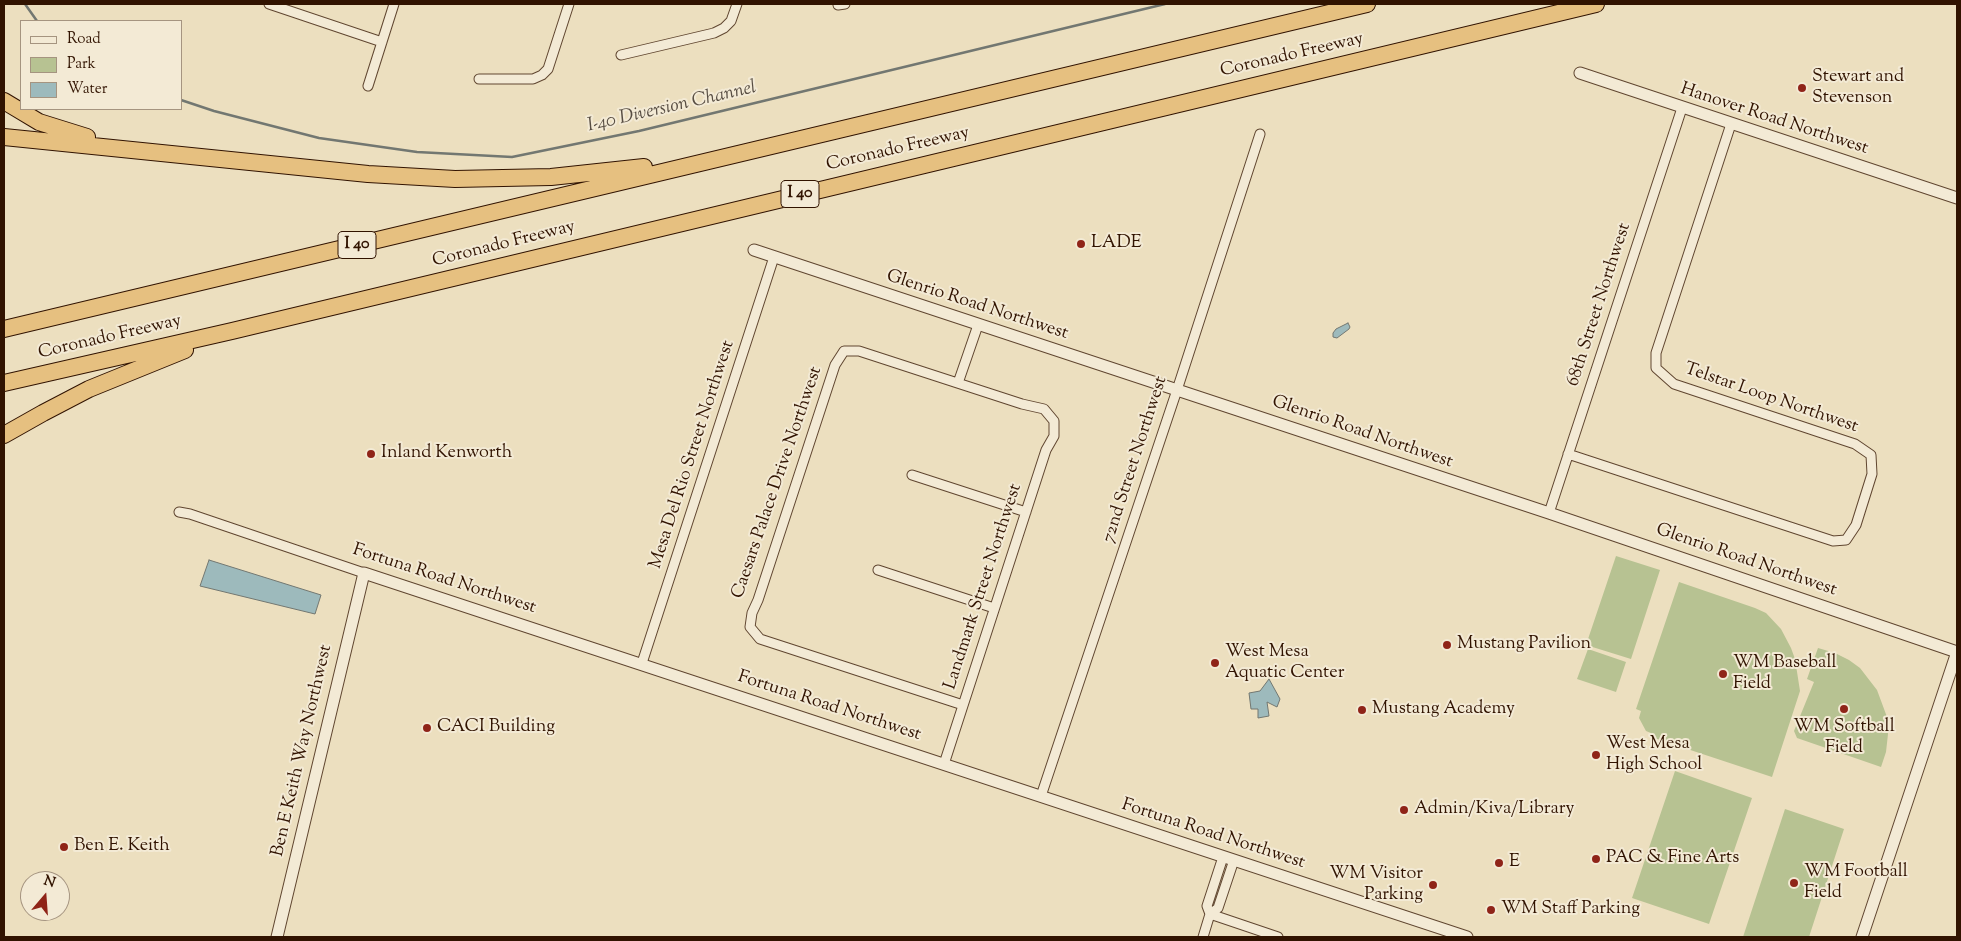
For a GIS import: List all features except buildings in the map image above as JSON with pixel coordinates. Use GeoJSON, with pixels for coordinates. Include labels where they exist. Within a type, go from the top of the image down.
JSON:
{"type":"FeatureCollection","features":[{"type":"Feature","properties":{"kind":"highway","name":"Coronado Freeway"},"geometry":{"type":"LineString","coordinates":[[4,330],[1367,4]]}},
{"type":"Feature","properties":{"kind":"highway","name":"Coronado Freeway"},"geometry":{"type":"LineString","coordinates":[[4,383],[232,331],[1596,4]]}},
{"type":"Feature","properties":{"kind":"highway"},"geometry":{"type":"LineString","coordinates":[[4,101],[39,122],[65,132],[88,138],[180,154]]}},
{"type":"Feature","properties":{"kind":"highway"},"geometry":{"type":"LineString","coordinates":[[4,138],[368,174],[455,179],[551,177],[711,160]]}},
{"type":"Feature","properties":{"kind":"highway"},"geometry":{"type":"LineString","coordinates":[[4,436],[43,413],[89,390],[232,331]]}},
{"type":"Feature","properties":{"kind":"street"},"geometry":{"type":"LineString","coordinates":[[269,4],[382,42]]}},
{"type":"Feature","properties":{"kind":"street"},"geometry":{"type":"LineString","coordinates":[[368,86],[394,4]]}},
{"type":"Feature","properties":{"kind":"street"},"geometry":{"type":"LineString","coordinates":[[479,79],[533,79],[542,75],[548,69],[569,4]]}},
{"type":"Feature","properties":{"kind":"street"},"geometry":{"type":"LineString","coordinates":[[621,55],[724,28],[731,22],[736,4]]}},
{"type":"Feature","properties":{"kind":"street","name":"Hanover Road Northwest"},"geometry":{"type":"LineString","coordinates":[[1580,73],[1957,198]]}},
{"type":"Feature","properties":{"kind":"street","name":"68th Street Northwest"},"geometry":{"type":"LineString","coordinates":[[1548,513],[1682,108]]}},
{"type":"Feature","properties":{"kind":"street","name":"Telstar Loop Northwest"},"geometry":{"type":"LineString","coordinates":[[1568,454],[1833,542],[1846,540],[1856,525],[1872,474],[1871,455],[1855,444],[1674,384],[1656,368],[1656,353],[1731,124]]}},
{"type":"Feature","properties":{"kind":"street","name":"72nd Street Northwest"},"geometry":{"type":"LineString","coordinates":[[1041,796],[1177,390],[1260,134]]}},
{"type":"Feature","properties":{"kind":"street","name":"Glenrio Road Northwest"},"geometry":{"type":"LineString","coordinates":[[754,250],[1548,513],[1957,652]]}},
{"type":"Feature","properties":{"kind":"street","name":"Mesa Del Rio Street Northwest"},"geometry":{"type":"LineString","coordinates":[[642,664],[774,257]]}},
{"type":"Feature","properties":{"kind":"street"},"geometry":{"type":"LineString","coordinates":[[958,383],[978,325]]}},
{"type":"Feature","properties":{"kind":"street","name":"Caesars Palace Drive Northwest"},"geometry":{"type":"LineString","coordinates":[[958,383],[859,351],[844,351],[835,365],[758,600],[752,613],[750,628],[760,639],[963,705]]}},
{"type":"Feature","properties":{"kind":"street","name":"Landmark Street Northwest"},"geometry":{"type":"LineString","coordinates":[[944,764],[1046,450],[1054,436],[1054,421],[1044,409],[1022,404],[958,383]]}},
{"type":"Feature","properties":{"kind":"street"},"geometry":{"type":"LineString","coordinates":[[912,475],[1026,512]]}},
{"type":"Feature","properties":{"kind":"street","name":"Fortuna Road Northwest"},"geometry":{"type":"LineString","coordinates":[[179,512],[190,514],[1467,937]]}},
{"type":"Feature","properties":{"kind":"street"},"geometry":{"type":"LineString","coordinates":[[878,570],[994,608]]}},
{"type":"Feature","properties":{"kind":"street","name":"Ben E Keith Way Northwest"},"geometry":{"type":"LineString","coordinates":[[278,937],[364,573]]}},
{"type":"Feature","properties":{"kind":"street"},"geometry":{"type":"LineString","coordinates":[[1862,937],[1957,652]]}},
{"type":"Feature","properties":{"kind":"street"},"geometry":{"type":"LineString","coordinates":[[1203,937],[1210,914],[1218,908],[1229,858]]}},
{"type":"Feature","properties":{"kind":"street"},"geometry":{"type":"LineString","coordinates":[[1210,914],[1278,937]]}},
{"type":"Feature","properties":{"kind":"green space"},"geometry":{"type":"Polygon","coordinates":[[[1616,556],[1660,570],[1631,659],[1586,645],[1616,556]]]}},
{"type":"Feature","properties":{"kind":"green space","name":"WM Baseball Field"},"geometry":{"type":"Polygon","coordinates":[[[1679,582],[1766,613],[1781,629],[1791,648],[1795,659],[1800,691],[1772,777],[1651,737],[1651,733],[1646,731],[1639,718],[1641,711],[1636,709],[1679,582]]]}},
{"type":"Feature","properties":{"kind":"green space","name":"WM Softball Field"},"geometry":{"type":"Polygon","coordinates":[[[1818,648],[1849,660],[1860,668],[1877,690],[1887,717],[1888,734],[1886,752],[1881,767],[1797,738],[1794,731],[1814,682],[1807,679],[1818,648]]]}},
{"type":"Feature","properties":{"kind":"green space"},"geometry":{"type":"Polygon","coordinates":[[[1588,649],[1626,662],[1616,692],[1577,679],[1588,649]]]}},
{"type":"Feature","properties":{"kind":"green space"},"geometry":{"type":"Polygon","coordinates":[[[1675,771],[1752,798],[1709,924],[1632,898],[1675,771]]]}},
{"type":"Feature","properties":{"kind":"green space","name":"WM Football Field"},"geometry":{"type":"Polygon","coordinates":[[[1785,809],[1844,829],[1809,937],[1743,937],[1785,809]]]}},
{"type":"Feature","properties":{"kind":"water"},"geometry":{"type":"Polygon","coordinates":[[[1348,323],[1349,329],[1337,338],[1333,337],[1336,329],[1348,323]]]}},
{"type":"Feature","properties":{"kind":"water"},"geometry":{"type":"Polygon","coordinates":[[[209,560],[321,595],[315,614],[200,586],[209,560]]]}},
{"type":"Feature","properties":{"kind":"water"},"geometry":{"type":"Polygon","coordinates":[[[1269,679],[1280,699],[1277,707],[1267,702],[1269,716],[1258,718],[1258,709],[1251,709],[1249,693],[1260,691],[1269,679]]]}},
{"type":"Feature","properties":{"kind":"waterway","name":"I-40 Diversion Channel"},"geometry":{"type":"LineString","coordinates":[[25,4],[36,20]]}},
{"type":"Feature","properties":{"kind":"waterway","name":"I-40 Diversion Channel"},"geometry":{"type":"LineString","coordinates":[[182,100],[214,111],[319,138],[417,152],[512,157],[639,131],[1165,4]]}},
{"type":"Feature","properties":{"kind":"place","name":"Stewart and Stevenson"},"geometry":{"type":"Point","coordinates":[1802,88]}},
{"type":"Feature","properties":{"kind":"place","name":"LADE"},"geometry":{"type":"Point","coordinates":[1081,244]}},
{"type":"Feature","properties":{"kind":"place","name":"Inland Kenworth"},"geometry":{"type":"Point","coordinates":[371,454]}},
{"type":"Feature","properties":{"kind":"place","name":"Mustang Pavilion"},"geometry":{"type":"Point","coordinates":[1447,645]}},
{"type":"Feature","properties":{"kind":"place","name":"West Mesa Aquatic Center"},"geometry":{"type":"Point","coordinates":[1215,663]}},
{"type":"Feature","properties":{"kind":"place","name":"WM Baseball Field"},"geometry":{"type":"Point","coordinates":[1723,674]}},
{"type":"Feature","properties":{"kind":"place","name":"WM Softball Field"},"geometry":{"type":"Point","coordinates":[1844,709]}},
{"type":"Feature","properties":{"kind":"place","name":"Mustang Academy"},"geometry":{"type":"Point","coordinates":[1362,710]}},
{"type":"Feature","properties":{"kind":"place","name":"CACI Building"},"geometry":{"type":"Point","coordinates":[427,728]}},
{"type":"Feature","properties":{"kind":"place","name":"West Mesa High School"},"geometry":{"type":"Point","coordinates":[1596,755]}},
{"type":"Feature","properties":{"kind":"place","name":"Admin/Kiva/Library"},"geometry":{"type":"Point","coordinates":[1404,810]}},
{"type":"Feature","properties":{"kind":"place","name":"Ben E. Keith"},"geometry":{"type":"Point","coordinates":[64,847]}},
{"type":"Feature","properties":{"kind":"place","name":"PAC & Fine Arts"},"geometry":{"type":"Point","coordinates":[1596,859]}},
{"type":"Feature","properties":{"kind":"place","name":"E"},"geometry":{"type":"Point","coordinates":[1499,863]}},
{"type":"Feature","properties":{"kind":"place","name":"WM Football Field"},"geometry":{"type":"Point","coordinates":[1794,883]}},
{"type":"Feature","properties":{"kind":"place","name":"WM Visitor Parking"},"geometry":{"type":"Point","coordinates":[1433,885]}},
{"type":"Feature","properties":{"kind":"place","name":"WM Staff Parking"},"geometry":{"type":"Point","coordinates":[1491,910]}}]}
